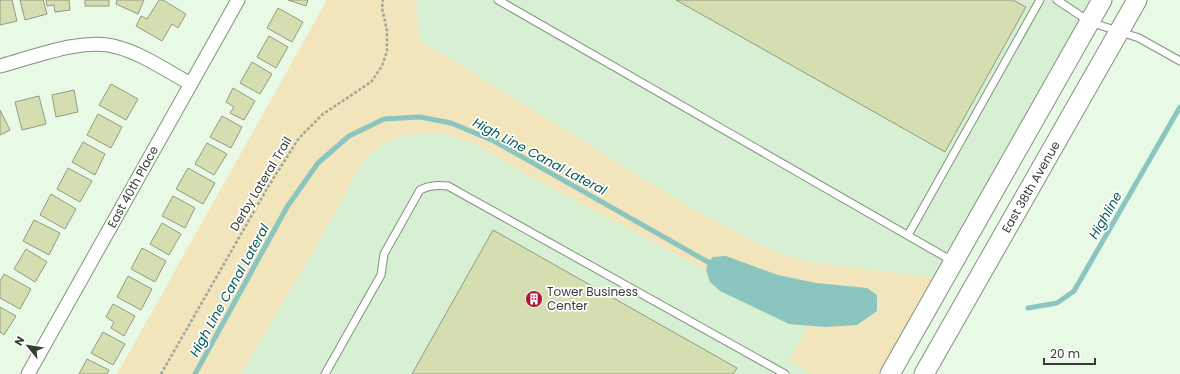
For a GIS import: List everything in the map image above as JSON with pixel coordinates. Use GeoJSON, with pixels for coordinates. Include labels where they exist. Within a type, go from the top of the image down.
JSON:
{"type":"FeatureCollection","features":[{"type":"Feature","properties":{"kind":"main road"},"geometry":{"type":"LineString","coordinates":[[890,374],[1102,0]]}},
{"type":"Feature","properties":{"kind":"main road","name":"East 38th Avenue"},"geometry":{"type":"LineString","coordinates":[[924,374],[1137,0]]}},
{"type":"Feature","properties":{"kind":"street","name":"East 40th Place"},"geometry":{"type":"LineString","coordinates":[[28,374],[238,0]]}},
{"type":"Feature","properties":{"kind":"street"},"geometry":{"type":"LineString","coordinates":[[0,66],[82,44],[100,44],[117,47],[133,53],[191,84]]}},
{"type":"Feature","properties":{"kind":"lane"},"geometry":{"type":"LineString","coordinates":[[498,0],[954,262]]}},
{"type":"Feature","properties":{"kind":"lane"},"geometry":{"type":"LineString","coordinates":[[908,236],[1040,0]]}},
{"type":"Feature","properties":{"kind":"lane"},"geometry":{"type":"LineString","coordinates":[[1057,0],[1090,22],[1139,38],[1180,61]]}},
{"type":"Feature","properties":{"kind":"lane"},"geometry":{"type":"LineString","coordinates":[[326,374],[382,275],[384,254],[420,190],[429,186],[438,185],[448,186],[785,374]]}},
{"type":"Feature","properties":{"kind":"path","name":"Derby Lateral Trail"},"geometry":{"type":"LineString","coordinates":[[161,374],[268,187],[299,138],[323,114],[371,82],[382,66],[387,51],[387,31],[382,8],[383,0]]}},
{"type":"Feature","properties":{"kind":"shaded area"},"geometry":{"type":"Polygon","coordinates":[[[327,0],[416,0],[419,41],[451,59],[689,207],[772,251],[809,262],[936,278],[881,374],[812,374],[789,361],[808,327],[789,324],[720,291],[710,282],[706,270],[534,179],[473,143],[439,133],[404,135],[382,144],[361,163],[336,212],[241,374],[117,374],[327,0]]]}},
{"type":"Feature","properties":{"kind":"shaded area"},"geometry":{"type":"Polygon","coordinates":[[[416,0],[1091,0],[936,278],[809,262],[772,251],[689,207],[451,59],[419,41],[416,0]]]}},
{"type":"Feature","properties":{"kind":"shaded area","name":"Tower Business Center"},"geometry":{"type":"Polygon","coordinates":[[[439,133],[473,143],[534,179],[706,270],[710,282],[789,324],[809,327],[790,361],[812,374],[241,374],[336,212],[361,163],[382,144],[404,135],[439,133]]]}},
{"type":"Feature","properties":{"kind":"water"},"geometry":{"type":"Polygon","coordinates":[[[726,256],[778,275],[816,283],[867,288],[877,295],[877,311],[857,325],[825,327],[789,324],[720,291],[710,282],[706,270],[708,262],[713,257],[726,256]]]}},
{"type":"Feature","properties":{"kind":"building"},"geometry":{"type":"Polygon","coordinates":[[[0,0],[12,0],[17,21],[0,25],[0,0]]]}},
{"type":"Feature","properties":{"kind":"building"},"geometry":{"type":"Polygon","coordinates":[[[20,0],[43,0],[47,14],[25,20],[20,0]]]}},
{"type":"Feature","properties":{"kind":"building"},"geometry":{"type":"Polygon","coordinates":[[[46,0],[69,0],[70,10],[55,12],[54,5],[47,6],[46,0]]]}},
{"type":"Feature","properties":{"kind":"building"},"geometry":{"type":"Polygon","coordinates":[[[85,0],[109,0],[109,6],[85,6],[85,0]]]}},
{"type":"Feature","properties":{"kind":"building"},"geometry":{"type":"Polygon","coordinates":[[[117,0],[144,0],[138,14],[116,4],[117,0]]]}},
{"type":"Feature","properties":{"kind":"building"},"geometry":{"type":"Polygon","coordinates":[[[159,0],[163,0],[186,14],[178,28],[172,24],[162,41],[136,26],[141,16],[147,19],[159,0]]]}},
{"type":"Feature","properties":{"kind":"building"},"geometry":{"type":"Polygon","coordinates":[[[288,0],[308,0],[306,6],[288,0]]]}},
{"type":"Feature","properties":{"kind":"building"},"geometry":{"type":"Polygon","coordinates":[[[676,0],[1013,0],[1026,7],[945,152],[676,0]]]}},
{"type":"Feature","properties":{"kind":"building"},"geometry":{"type":"Polygon","coordinates":[[[278,8],[303,22],[292,42],[267,28],[278,8]]]}},
{"type":"Feature","properties":{"kind":"building"},"geometry":{"type":"Polygon","coordinates":[[[269,36],[288,47],[276,68],[257,57],[269,36]]]}},
{"type":"Feature","properties":{"kind":"building"},"geometry":{"type":"Polygon","coordinates":[[[252,62],[272,74],[260,94],[240,83],[252,62]]]}},
{"type":"Feature","properties":{"kind":"building"},"geometry":{"type":"Polygon","coordinates":[[[111,84],[138,99],[126,120],[99,105],[111,84]]]}},
{"type":"Feature","properties":{"kind":"building"},"geometry":{"type":"Polygon","coordinates":[[[233,88],[255,101],[244,120],[230,113],[234,107],[226,102],[233,88]]]}},
{"type":"Feature","properties":{"kind":"building"},"geometry":{"type":"Polygon","coordinates":[[[74,90],[78,112],[56,117],[52,95],[74,90]]]}},
{"type":"Feature","properties":{"kind":"building"},"geometry":{"type":"Polygon","coordinates":[[[39,96],[46,124],[22,130],[15,102],[39,96]]]}},
{"type":"Feature","properties":{"kind":"building"},"geometry":{"type":"Polygon","coordinates":[[[0,110],[10,130],[0,135],[0,110]]]}},
{"type":"Feature","properties":{"kind":"building"},"geometry":{"type":"Polygon","coordinates":[[[98,114],[122,127],[111,148],[87,135],[98,114]]]}},
{"type":"Feature","properties":{"kind":"building"},"geometry":{"type":"Polygon","coordinates":[[[222,116],[242,127],[231,148],[210,137],[222,116]]]}},
{"type":"Feature","properties":{"kind":"building"},"geometry":{"type":"Polygon","coordinates":[[[83,142],[105,154],[95,175],[72,162],[83,142]]]}},
{"type":"Feature","properties":{"kind":"building"},"geometry":{"type":"Polygon","coordinates":[[[207,143],[227,154],[214,175],[195,164],[207,143]]]}},
{"type":"Feature","properties":{"kind":"building"},"geometry":{"type":"Polygon","coordinates":[[[68,168],[92,181],[80,202],[57,189],[68,168]]]}},
{"type":"Feature","properties":{"kind":"building"},"geometry":{"type":"Polygon","coordinates":[[[188,168],[215,183],[203,204],[176,189],[188,168]]]}},
{"type":"Feature","properties":{"kind":"building"},"geometry":{"type":"Polygon","coordinates":[[[51,194],[76,209],[65,229],[40,215],[51,194]]]}},
{"type":"Feature","properties":{"kind":"building"},"geometry":{"type":"Polygon","coordinates":[[[173,196],[195,208],[185,228],[162,216],[173,196]]]}},
{"type":"Feature","properties":{"kind":"building"},"geometry":{"type":"Polygon","coordinates":[[[34,220],[60,233],[49,255],[23,241],[34,220]]]}},
{"type":"Feature","properties":{"kind":"building"},"geometry":{"type":"Polygon","coordinates":[[[162,223],[181,234],[169,255],[150,244],[162,223]]]}},
{"type":"Feature","properties":{"kind":"building","name":"Tower Business Center"},"geometry":{"type":"Polygon","coordinates":[[[493,230],[737,368],[733,374],[412,374],[493,230]]]}},
{"type":"Feature","properties":{"kind":"building"},"geometry":{"type":"Polygon","coordinates":[[[142,248],[166,261],[155,282],[131,269],[142,248]]]}},
{"type":"Feature","properties":{"kind":"building"},"geometry":{"type":"Polygon","coordinates":[[[26,249],[47,262],[35,282],[14,269],[26,249]]]}},
{"type":"Feature","properties":{"kind":"building"},"geometry":{"type":"Polygon","coordinates":[[[4,274],[31,289],[20,309],[0,298],[0,281],[4,274]]]}},
{"type":"Feature","properties":{"kind":"building"},"geometry":{"type":"Polygon","coordinates":[[[128,276],[152,289],[141,310],[117,297],[128,276]]]}},
{"type":"Feature","properties":{"kind":"building"},"geometry":{"type":"Polygon","coordinates":[[[113,304],[135,316],[124,336],[111,328],[114,322],[106,317],[113,304]]]}},
{"type":"Feature","properties":{"kind":"building"},"geometry":{"type":"Polygon","coordinates":[[[0,307],[16,316],[4,335],[0,332],[0,307]]]}},
{"type":"Feature","properties":{"kind":"building"},"geometry":{"type":"Polygon","coordinates":[[[103,332],[125,344],[113,365],[91,353],[103,332]]]}},
{"type":"Feature","properties":{"kind":"building"},"geometry":{"type":"Polygon","coordinates":[[[87,359],[109,370],[107,374],[79,374],[87,359]]]}},
{"type":"Feature","properties":{"kind":"waterway","name":"Highline"},"geometry":{"type":"LineString","coordinates":[[1028,308],[1057,303],[1074,291],[1180,107]]}},
{"type":"Feature","properties":{"kind":"waterway","name":"High Line Canal Lateral"},"geometry":{"type":"LineString","coordinates":[[195,374],[287,207],[318,163],[349,136],[384,119],[420,117],[451,123],[494,141],[708,262]]}},
{"type":"Feature","properties":{"kind":"place","name":"Tower Business Center"},"geometry":{"type":"Point","coordinates":[534,299]}}]}
